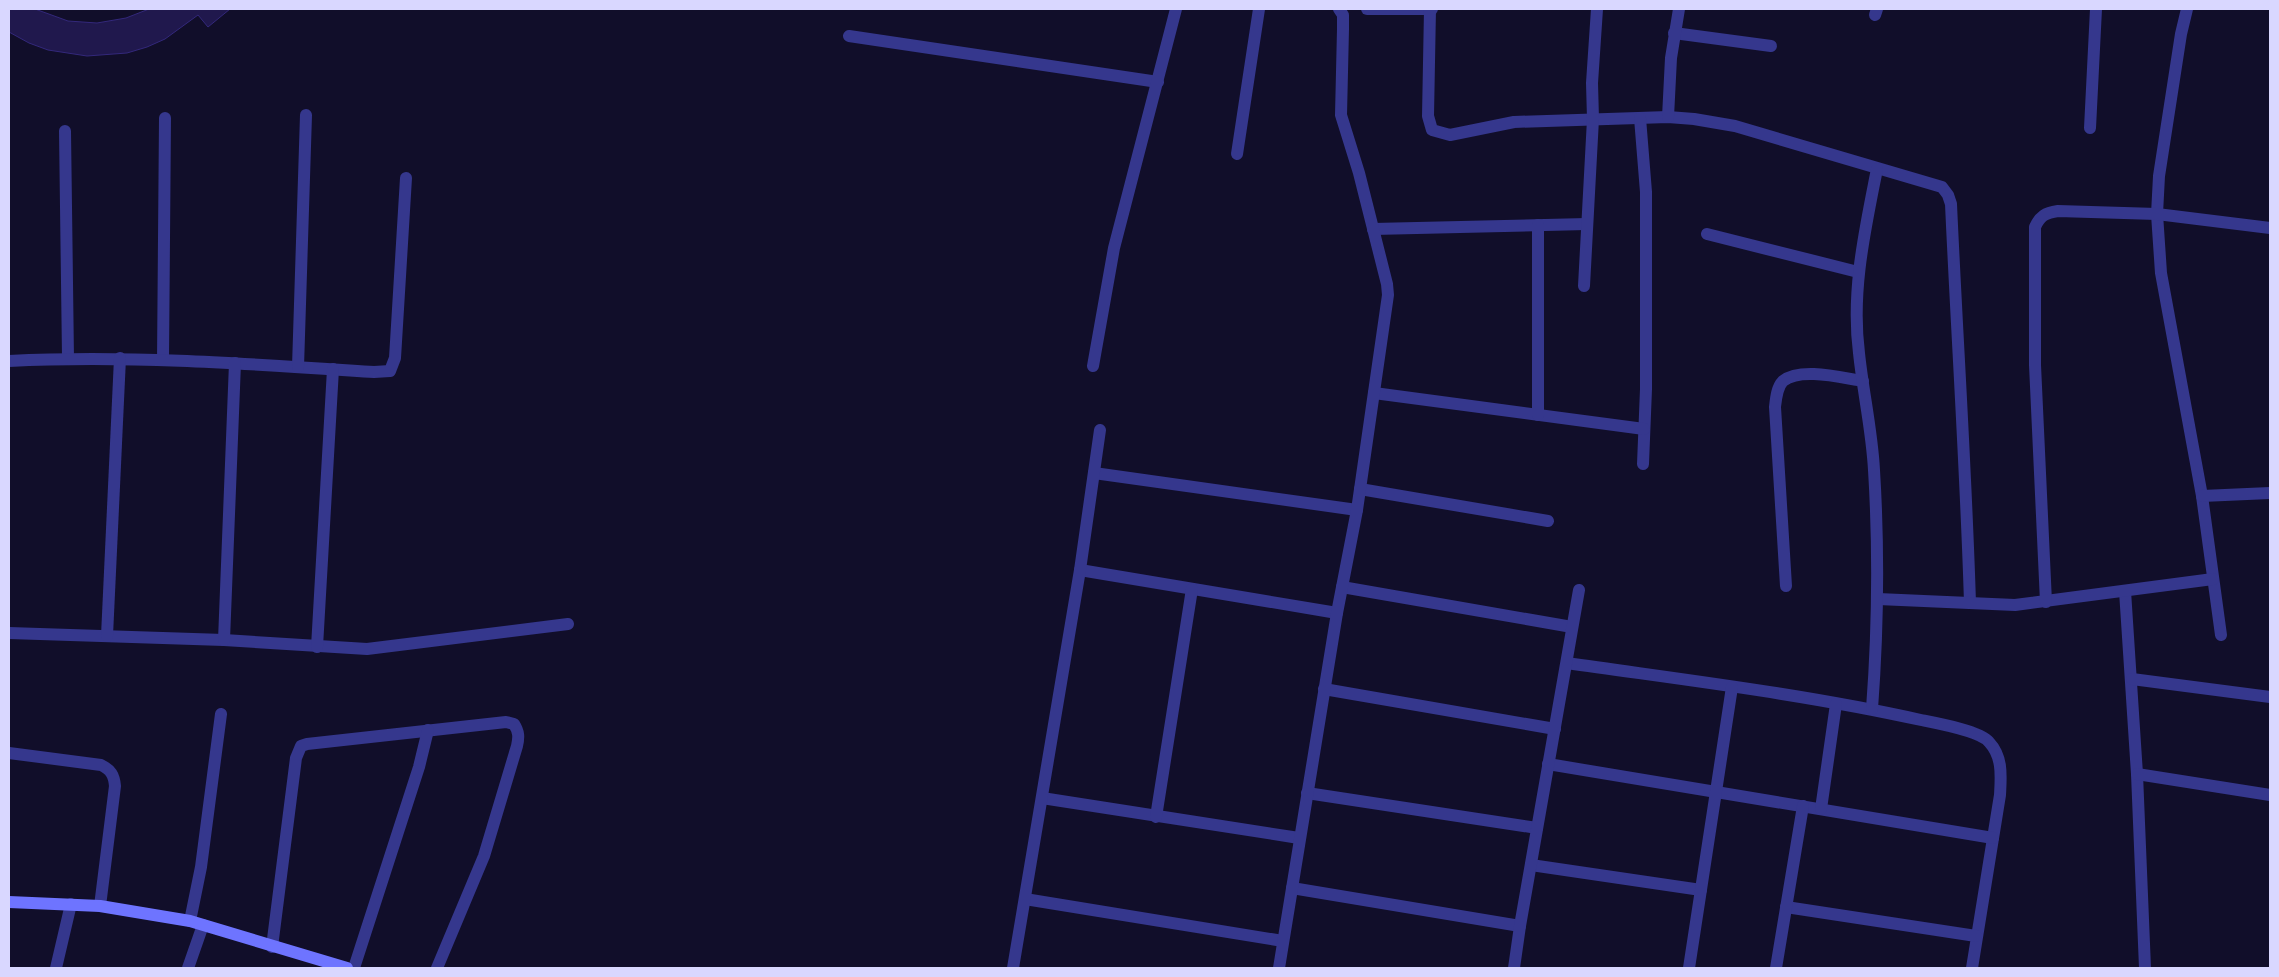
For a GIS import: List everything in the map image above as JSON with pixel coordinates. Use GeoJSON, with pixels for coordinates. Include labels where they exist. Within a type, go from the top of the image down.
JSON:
{"type":"FeatureCollection","features":[{"type":"Feature","properties":{"kind":"street"},"geometry":{"type":"LineString","coordinates":[[1093,366],[1114,248],[1176,9]]}},
{"type":"Feature","properties":{"kind":"street"},"geometry":{"type":"LineString","coordinates":[[1237,154],[1259,9]]}},
{"type":"Feature","properties":{"kind":"street"},"geometry":{"type":"LineString","coordinates":[[1279,968],[1336,613],[1357,510],[1388,295],[1387,284],[1359,173],[1342,115],[1343,15],[1339,9]]}},
{"type":"Feature","properties":{"kind":"street"},"geometry":{"type":"LineString","coordinates":[[1367,9],[1431,9],[1428,116],[1432,130],[1450,135],[1514,122],[1668,117],[1735,126],[1942,188],[1948,195],[1951,204],[1957,356],[1966,480],[1970,603]]}},
{"type":"Feature","properties":{"kind":"street"},"geometry":{"type":"LineString","coordinates":[[1584,286],[1593,119],[1592,83],[1597,9]]}},
{"type":"Feature","properties":{"kind":"street"},"geometry":{"type":"LineString","coordinates":[[1668,117],[1671,58],[1679,9]]}},
{"type":"Feature","properties":{"kind":"street"},"geometry":{"type":"LineString","coordinates":[[2090,128],[2096,9]]}},
{"type":"Feature","properties":{"kind":"street"},"geometry":{"type":"LineString","coordinates":[[2187,9],[2181,34],[2161,167],[2157,214],[2161,273],[2202,496],[2221,635]]}},
{"type":"Feature","properties":{"kind":"street"},"geometry":{"type":"LineString","coordinates":[[1674,33],[1771,46]]}},
{"type":"Feature","properties":{"kind":"street"},"geometry":{"type":"LineString","coordinates":[[849,36],[1158,82]]}},
{"type":"Feature","properties":{"kind":"street"},"geometry":{"type":"LineString","coordinates":[[298,367],[306,115]]}},
{"type":"Feature","properties":{"kind":"street"},"geometry":{"type":"LineString","coordinates":[[163,360],[165,118]]}},
{"type":"Feature","properties":{"kind":"street"},"geometry":{"type":"LineString","coordinates":[[1640,118],[1646,192],[1643,464]]}},
{"type":"Feature","properties":{"kind":"street"},"geometry":{"type":"LineString","coordinates":[[65,131],[68,358]]}},
{"type":"Feature","properties":{"kind":"street"},"geometry":{"type":"LineString","coordinates":[[1872,709],[1878,598],[1874,468],[1858,353],[1856,307],[1858,272],[1877,169]]}},
{"type":"Feature","properties":{"kind":"street"},"geometry":{"type":"LineString","coordinates":[[9,361],[120,358],[333,370],[390,371],[394,366],[406,178]]}},
{"type":"Feature","properties":{"kind":"street"},"geometry":{"type":"LineString","coordinates":[[2046,602],[2035,365],[2034,227],[2042,215],[2058,211],[2157,214],[2270,228]]}},
{"type":"Feature","properties":{"kind":"street"},"geometry":{"type":"LineString","coordinates":[[1372,229],[1587,224]]}},
{"type":"Feature","properties":{"kind":"street"},"geometry":{"type":"LineString","coordinates":[[1538,225],[1538,415]]}},
{"type":"Feature","properties":{"kind":"street"},"geometry":{"type":"LineString","coordinates":[[1706,234],[1858,272]]}},
{"type":"Feature","properties":{"kind":"street"},"geometry":{"type":"LineString","coordinates":[[107,636],[120,358]]}},
{"type":"Feature","properties":{"kind":"street"},"geometry":{"type":"LineString","coordinates":[[224,640],[235,363]]}},
{"type":"Feature","properties":{"kind":"street"},"geometry":{"type":"LineString","coordinates":[[317,647],[333,370]]}},
{"type":"Feature","properties":{"kind":"street"},"geometry":{"type":"LineString","coordinates":[[1786,586],[1775,406],[1778,391],[1783,382],[1799,374],[1863,381]]}},
{"type":"Feature","properties":{"kind":"street"},"geometry":{"type":"LineString","coordinates":[[1374,393],[1644,429]]}},
{"type":"Feature","properties":{"kind":"street"},"geometry":{"type":"LineString","coordinates":[[1013,968],[1080,570],[1100,430]]}},
{"type":"Feature","properties":{"kind":"street"},"geometry":{"type":"LineString","coordinates":[[1094,473],[1357,510]]}},
{"type":"Feature","properties":{"kind":"street"},"geometry":{"type":"LineString","coordinates":[[1360,489],[1548,520]]}},
{"type":"Feature","properties":{"kind":"street"},"geometry":{"type":"LineString","coordinates":[[2202,496],[2270,493]]}},
{"type":"Feature","properties":{"kind":"street"},"geometry":{"type":"LineString","coordinates":[[1080,570],[1336,613]]}},
{"type":"Feature","properties":{"kind":"street"},"geometry":{"type":"LineString","coordinates":[[1878,598],[2015,605],[2213,580]]}},
{"type":"Feature","properties":{"kind":"street"},"geometry":{"type":"LineString","coordinates":[[1342,587],[1572,627]]}},
{"type":"Feature","properties":{"kind":"street"},"geometry":{"type":"LineString","coordinates":[[1156,817],[1192,589]]}},
{"type":"Feature","properties":{"kind":"street"},"geometry":{"type":"LineString","coordinates":[[1518,968],[1520,926],[1579,590]]}},
{"type":"Feature","properties":{"kind":"street"},"geometry":{"type":"LineString","coordinates":[[2125,591],[2132,679],[2145,968]]}},
{"type":"Feature","properties":{"kind":"street"},"geometry":{"type":"LineString","coordinates":[[9,633],[224,640],[317,647],[376,648],[568,624]]}},
{"type":"Feature","properties":{"kind":"street"},"geometry":{"type":"LineString","coordinates":[[1567,663],[1872,709],[1961,729],[1988,740],[1999,759],[2001,774],[1993,838],[1972,968]]}},
{"type":"Feature","properties":{"kind":"street"},"geometry":{"type":"LineString","coordinates":[[2132,679],[2270,697]]}},
{"type":"Feature","properties":{"kind":"street"},"geometry":{"type":"LineString","coordinates":[[1689,968],[1732,687]]}},
{"type":"Feature","properties":{"kind":"street"},"geometry":{"type":"LineString","coordinates":[[1324,689],[1555,729]]}},
{"type":"Feature","properties":{"kind":"street"},"geometry":{"type":"LineString","coordinates":[[1821,809],[1836,704]]}},
{"type":"Feature","properties":{"kind":"street"},"geometry":{"type":"LineString","coordinates":[[190,921],[201,867],[221,714]]}},
{"type":"Feature","properties":{"kind":"street"},"geometry":{"type":"LineString","coordinates":[[272,946],[296,758],[301,746],[428,730],[506,722],[514,724],[519,737],[484,856],[437,968]]}},
{"type":"Feature","properties":{"kind":"street"},"geometry":{"type":"LineString","coordinates":[[354,968],[419,767],[428,730]]}},
{"type":"Feature","properties":{"kind":"street"},"geometry":{"type":"LineString","coordinates":[[9,753],[101,766],[110,769],[114,776],[115,786],[100,906]]}},
{"type":"Feature","properties":{"kind":"street"},"geometry":{"type":"LineString","coordinates":[[1548,764],[1993,838]]}},
{"type":"Feature","properties":{"kind":"street"},"geometry":{"type":"LineString","coordinates":[[2137,774],[2270,795]]}},
{"type":"Feature","properties":{"kind":"street"},"geometry":{"type":"LineString","coordinates":[[1307,793],[1538,828]]}},
{"type":"Feature","properties":{"kind":"street"},"geometry":{"type":"LineString","coordinates":[[1042,798],[1299,838]]}},
{"type":"Feature","properties":{"kind":"street"},"geometry":{"type":"LineString","coordinates":[[1776,968],[1802,806]]}},
{"type":"Feature","properties":{"kind":"street"},"geometry":{"type":"LineString","coordinates":[[1531,865],[1701,890]]}},
{"type":"Feature","properties":{"kind":"street"},"geometry":{"type":"LineString","coordinates":[[1292,888],[1520,926]]}},
{"type":"Feature","properties":{"kind":"street"},"geometry":{"type":"LineString","coordinates":[[1025,899],[1283,940]]}},
{"type":"Feature","properties":{"kind":"street"},"geometry":{"type":"LineString","coordinates":[[9,902],[100,906],[190,921],[347,968]]}},
{"type":"Feature","properties":{"kind":"street"},"geometry":{"type":"LineString","coordinates":[[56,968],[71,904]]}},
{"type":"Feature","properties":{"kind":"street"},"geometry":{"type":"LineString","coordinates":[[1786,907],[1976,936]]}},
{"type":"Feature","properties":{"kind":"street"},"geometry":{"type":"LineString","coordinates":[[188,968],[203,925]]}},
{"type":"Feature","properties":{"kind":"building"},"geometry":{"type":"Polygon","coordinates":[[[9,9],[35,9],[68,21],[97,23],[126,18],[149,9],[230,9],[208,27],[198,15],[165,39],[147,47],[127,53],[87,56],[48,50],[29,43],[9,32],[9,9]]]}}]}
